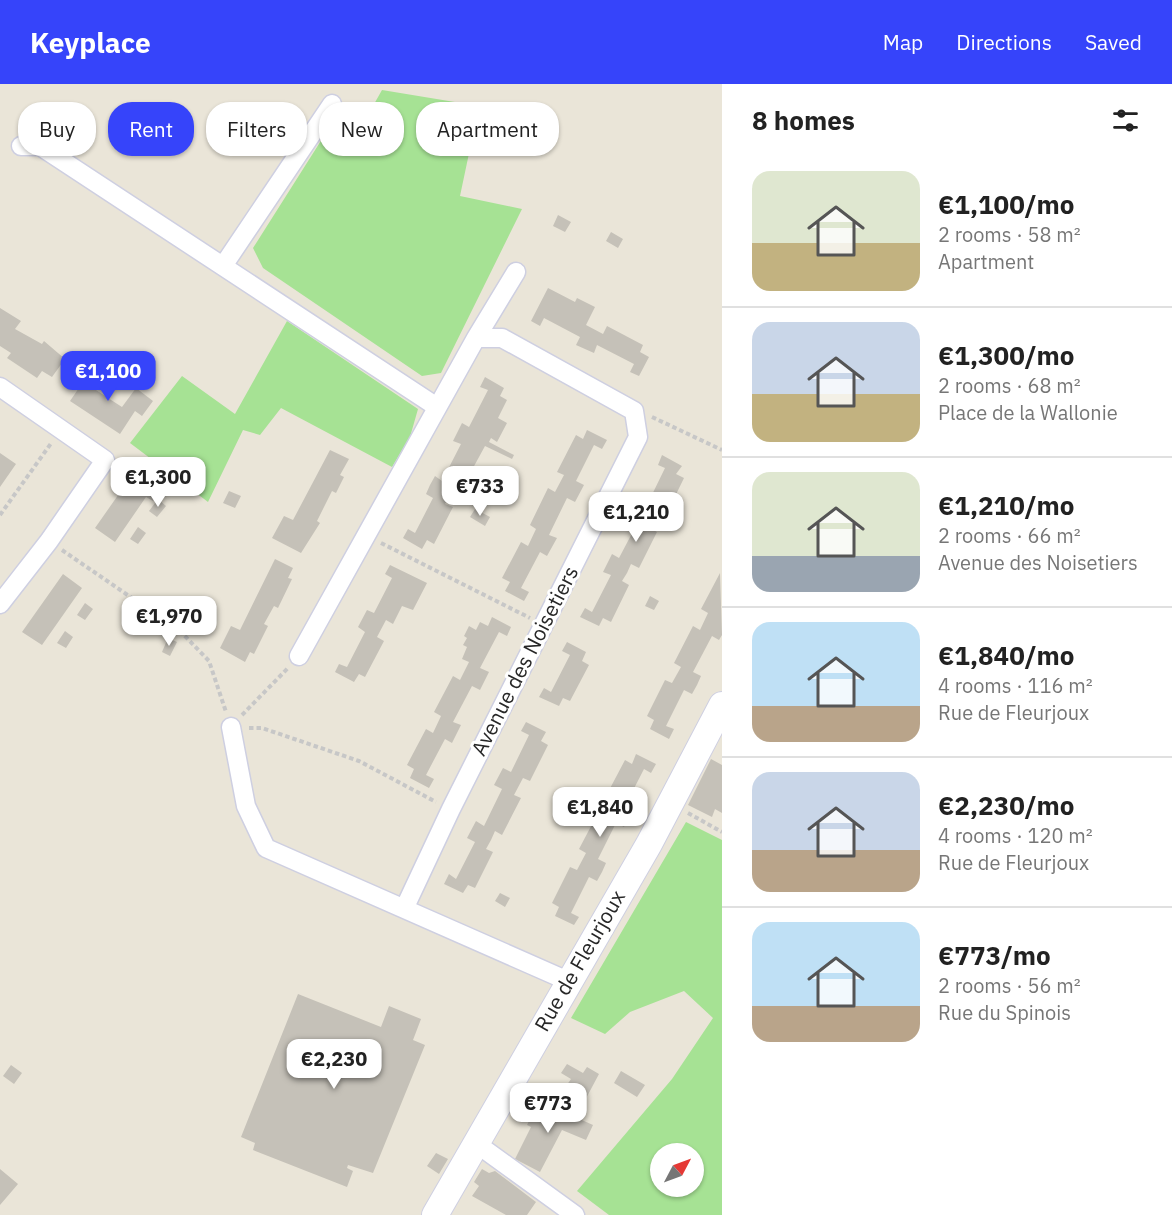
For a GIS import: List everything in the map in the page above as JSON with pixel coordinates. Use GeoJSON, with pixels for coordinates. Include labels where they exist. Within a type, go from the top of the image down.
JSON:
{"type":"FeatureCollection","features":[{"type":"Feature","properties":{"kind":"street"},"geometry":{"type":"LineString","coordinates":[[223,266],[319,123]]}},
{"type":"Feature","properties":{"kind":"street"},"geometry":{"type":"LineString","coordinates":[[55,156],[437,407]]}},
{"type":"Feature","properties":{"kind":"street"},"geometry":{"type":"LineString","coordinates":[[299,656],[437,407],[516,272]]}},
{"type":"Feature","properties":{"kind":"street"},"geometry":{"type":"LineString","coordinates":[[476,338],[502,338],[634,411]]}},
{"type":"Feature","properties":{"kind":"street"},"geometry":{"type":"LineString","coordinates":[[0,387],[105,460],[49,541],[1,604]]}},
{"type":"Feature","properties":{"kind":"street","name":"Avenue des Noisetiers"},"geometry":{"type":"LineString","coordinates":[[405,907],[451,809],[638,437],[634,411]]}},
{"type":"Feature","properties":{"kind":"street","name":"Rue de Fleurjoux"},"geometry":{"type":"LineString","coordinates":[[435,1215],[670,803],[722,705]]}},
{"type":"Feature","properties":{"kind":"street"},"geometry":{"type":"LineString","coordinates":[[231,726],[246,806],[266,848],[405,907],[568,981]]}},
{"type":"Feature","properties":{"kind":"street"},"geometry":{"type":"LineString","coordinates":[[477,1144],[575,1215]]}},
{"type":"Feature","properties":{"kind":"path"},"geometry":{"type":"LineString","coordinates":[[634,411],[652,417],[722,450]]}},
{"type":"Feature","properties":{"kind":"path"},"geometry":{"type":"LineString","coordinates":[[0,515],[61,429]]}},
{"type":"Feature","properties":{"kind":"path"},"geometry":{"type":"LineString","coordinates":[[367,536],[543,625]]}},
{"type":"Feature","properties":{"kind":"path"},"geometry":{"type":"LineString","coordinates":[[49,541],[180,631],[209,661],[231,726]]}},
{"type":"Feature","properties":{"kind":"path"},"geometry":{"type":"LineString","coordinates":[[231,726],[299,656]]}},
{"type":"Feature","properties":{"kind":"path"},"geometry":{"type":"LineString","coordinates":[[231,726],[262,728],[359,762],[451,809]]}},
{"type":"Feature","properties":{"kind":"path"},"geometry":{"type":"LineString","coordinates":[[670,803],[722,832]]}},
{"type":"Feature","properties":{"kind":"green space"},"geometry":{"type":"Polygon","coordinates":[[[382,90],[455,102],[416,102],[416,156],[468,156],[460,196],[522,209],[441,373],[422,376],[263,268],[253,248],[319,144],[319,156],[404,156],[404,102],[375,102],[382,90]]]}},
{"type":"Feature","properties":{"kind":"green space"},"geometry":{"type":"Polygon","coordinates":[[[287,321],[418,409],[410,437],[392,467],[281,408],[260,435],[243,430],[208,502],[130,443],[182,376],[235,414],[287,321]]]}},
{"type":"Feature","properties":{"kind":"green space"},"geometry":{"type":"Polygon","coordinates":[[[686,822],[722,840],[722,1215],[609,1215],[577,1191],[672,1079],[713,1018],[684,991],[630,1012],[605,1034],[571,1018],[686,822]]]}},
{"type":"Feature","properties":{"kind":"building"},"geometry":{"type":"Polygon","coordinates":[[[558,215],[571,222],[565,232],[553,226],[558,215]]]}},
{"type":"Feature","properties":{"kind":"building"},"geometry":{"type":"Polygon","coordinates":[[[611,232],[623,239],[618,248],[606,241],[611,232]]]}},
{"type":"Feature","properties":{"kind":"building"},"geometry":{"type":"Polygon","coordinates":[[[548,288],[575,302],[577,298],[595,307],[586,325],[603,334],[607,326],[643,345],[640,352],[649,357],[639,376],[630,372],[634,364],[597,345],[594,353],[576,345],[580,337],[544,318],[540,326],[531,321],[548,288]]]}},
{"type":"Feature","properties":{"kind":"building"},"geometry":{"type":"Polygon","coordinates":[[[0,308],[21,321],[15,329],[42,344],[44,341],[65,359],[52,377],[42,371],[37,378],[7,358],[11,353],[0,346],[0,308]]]}},
{"type":"Feature","properties":{"kind":"building"},"geometry":{"type":"Polygon","coordinates":[[[96,363],[109,371],[96,390],[108,398],[122,407],[136,388],[153,401],[142,416],[135,411],[120,434],[70,401],[96,363]]]}},
{"type":"Feature","properties":{"kind":"building"},"geometry":{"type":"Polygon","coordinates":[[[485,377],[504,388],[500,396],[507,400],[498,418],[507,423],[497,442],[491,438],[489,442],[514,455],[512,459],[485,446],[461,490],[454,487],[445,504],[453,507],[434,544],[427,540],[422,549],[403,538],[408,529],[415,533],[433,498],[426,494],[430,485],[435,476],[442,481],[461,444],[453,441],[462,423],[469,427],[488,390],[480,387],[485,377]]]}},
{"type":"Feature","properties":{"kind":"building"},"geometry":{"type":"Polygon","coordinates":[[[587,430],[607,440],[602,449],[594,445],[576,481],[584,485],[575,502],[567,498],[549,535],[557,538],[547,556],[540,552],[521,588],[529,592],[524,601],[505,591],[510,582],[502,578],[521,542],[528,546],[536,529],[530,525],[548,488],[555,492],[564,475],[557,472],[576,435],[583,439],[587,430]]]}},
{"type":"Feature","properties":{"kind":"building"},"geometry":{"type":"Polygon","coordinates":[[[330,450],[349,459],[340,475],[344,477],[336,493],[332,491],[317,521],[320,523],[301,553],[272,538],[284,516],[293,520],[330,450]]]}},
{"type":"Feature","properties":{"kind":"building"},"geometry":{"type":"Polygon","coordinates":[[[0,453],[16,464],[0,487],[0,453]]]}},
{"type":"Feature","properties":{"kind":"building"},"geometry":{"type":"Polygon","coordinates":[[[662,455],[682,466],[676,474],[684,478],[666,515],[658,511],[650,528],[657,532],[639,568],[631,564],[622,581],[629,585],[611,622],[603,618],[599,626],[580,617],[585,608],[592,612],[611,575],[603,572],[612,554],[619,558],[638,522],[630,518],[639,501],[647,505],[665,468],[658,465],[662,455]]]}},
{"type":"Feature","properties":{"kind":"building"},"geometry":{"type":"Polygon","coordinates":[[[135,471],[161,489],[153,501],[146,497],[115,542],[95,528],[135,471]]]}},
{"type":"Feature","properties":{"kind":"building"},"geometry":{"type":"Polygon","coordinates":[[[229,491],[241,496],[235,508],[223,503],[229,491]]]}},
{"type":"Feature","properties":{"kind":"building"},"geometry":{"type":"Polygon","coordinates":[[[158,499],[166,506],[157,517],[149,511],[158,499]]]}},
{"type":"Feature","properties":{"kind":"building"},"geometry":{"type":"Polygon","coordinates":[[[475,509],[490,517],[485,526],[470,517],[475,509]]]}},
{"type":"Feature","properties":{"kind":"building"},"geometry":{"type":"Polygon","coordinates":[[[138,527],[146,533],[138,544],[130,539],[138,527]]]}},
{"type":"Feature","properties":{"kind":"building"},"geometry":{"type":"Polygon","coordinates":[[[275,559],[293,568],[288,578],[292,579],[278,608],[274,606],[264,624],[268,626],[254,654],[250,652],[245,662],[220,648],[231,626],[240,630],[275,559]]]}},
{"type":"Feature","properties":{"kind":"building"},"geometry":{"type":"Polygon","coordinates":[[[390,565],[427,583],[413,610],[402,606],[393,624],[386,620],[377,637],[384,641],[365,677],[359,674],[354,682],[335,672],[339,664],[347,667],[365,632],[358,627],[367,610],[374,613],[392,578],[385,574],[390,565]]]}},
{"type":"Feature","properties":{"kind":"building"},"geometry":{"type":"Polygon","coordinates":[[[720,573],[722,635],[719,640],[712,636],[693,672],[701,676],[692,694],[684,690],[666,726],[674,729],[669,739],[650,729],[654,720],[647,716],[665,680],[672,683],[681,667],[674,663],[693,626],[700,630],[708,613],[701,609],[720,573]]]}},
{"type":"Feature","properties":{"kind":"building"},"geometry":{"type":"Polygon","coordinates":[[[63,574],[82,588],[42,645],[22,632],[63,574]]]}},
{"type":"Feature","properties":{"kind":"building"},"geometry":{"type":"Polygon","coordinates":[[[650,596],[659,601],[654,610],[645,606],[650,596]]]}},
{"type":"Feature","properties":{"kind":"building"},"geometry":{"type":"Polygon","coordinates":[[[85,603],[93,609],[85,620],[77,615],[85,603]]]}},
{"type":"Feature","properties":{"kind":"building"},"geometry":{"type":"Polygon","coordinates":[[[492,617],[511,627],[507,636],[499,632],[480,668],[489,672],[480,690],[472,686],[453,722],[461,725],[452,743],[445,739],[426,775],[434,779],[429,788],[410,778],[414,769],[407,765],[426,729],[433,733],[441,716],[434,712],[453,676],[460,680],[469,662],[462,659],[467,647],[463,645],[467,638],[464,636],[469,626],[476,630],[480,622],[488,626],[492,617]]]}},
{"type":"Feature","properties":{"kind":"building"},"geometry":{"type":"Polygon","coordinates":[[[65,631],[73,637],[66,648],[57,643],[65,631]]]}},
{"type":"Feature","properties":{"kind":"building"},"geometry":{"type":"Polygon","coordinates":[[[168,638],[177,642],[170,656],[162,652],[168,638]]]}},
{"type":"Feature","properties":{"kind":"building"},"geometry":{"type":"Polygon","coordinates":[[[567,642],[586,652],[582,661],[589,665],[570,701],[563,698],[559,706],[539,697],[544,688],[551,692],[570,655],[562,651],[567,642]]]}},
{"type":"Feature","properties":{"kind":"building"},"geometry":{"type":"Polygon","coordinates":[[[526,722],[546,732],[541,741],[548,745],[530,781],[523,778],[514,795],[521,798],[502,835],[495,831],[486,849],[493,852],[475,888],[468,885],[463,893],[444,884],[449,874],[456,879],[475,842],[467,838],[476,821],[484,826],[502,789],[494,785],[503,768],[511,772],[529,735],[521,731],[526,722]]]}},
{"type":"Feature","properties":{"kind":"building"},"geometry":{"type":"Polygon","coordinates":[[[636,754],[656,764],[651,773],[644,769],[625,806],[633,809],[624,827],[616,823],[598,859],[606,863],[602,872],[597,881],[589,877],[571,913],[579,917],[574,925],[555,916],[559,907],[552,903],[570,867],[577,870],[586,853],[579,849],[598,813],[605,817],[613,800],[606,796],[625,760],[632,764],[636,754]]]}},
{"type":"Feature","properties":{"kind":"building"},"geometry":{"type":"Polygon","coordinates":[[[711,759],[722,765],[722,813],[715,809],[712,817],[688,805],[711,759]]]}},
{"type":"Feature","properties":{"kind":"building"},"geometry":{"type":"Polygon","coordinates":[[[500,893],[510,898],[505,907],[495,901],[500,893]]]}},
{"type":"Feature","properties":{"kind":"building"},"geometry":{"type":"Polygon","coordinates":[[[298,994],[381,1027],[389,1006],[421,1019],[413,1040],[425,1045],[373,1173],[348,1165],[347,1168],[353,1171],[347,1187],[253,1150],[255,1143],[241,1137],[298,994]]]}},
{"type":"Feature","properties":{"kind":"building"},"geometry":{"type":"Polygon","coordinates":[[[567,1064],[583,1073],[587,1067],[599,1074],[583,1104],[562,1092],[571,1079],[561,1073],[567,1064]]]}},
{"type":"Feature","properties":{"kind":"building"},"geometry":{"type":"Polygon","coordinates":[[[11,1065],[22,1073],[14,1084],[3,1076],[11,1065]]]}},
{"type":"Feature","properties":{"kind":"building"},"geometry":{"type":"Polygon","coordinates":[[[621,1071],[645,1085],[637,1097],[614,1083],[621,1071]]]}},
{"type":"Feature","properties":{"kind":"building"},"geometry":{"type":"Polygon","coordinates":[[[539,1101],[593,1125],[586,1140],[562,1130],[540,1172],[515,1159],[531,1127],[527,1125],[539,1101]]]}},
{"type":"Feature","properties":{"kind":"building"},"geometry":{"type":"Polygon","coordinates":[[[436,1153],[448,1159],[439,1174],[427,1166],[436,1153]]]}},
{"type":"Feature","properties":{"kind":"building"},"geometry":{"type":"Polygon","coordinates":[[[0,1169],[18,1184],[0,1205],[0,1169]]]}},
{"type":"Feature","properties":{"kind":"building"},"geometry":{"type":"Polygon","coordinates":[[[482,1169],[489,1173],[495,1171],[536,1202],[527,1215],[506,1215],[472,1196],[479,1186],[474,1182],[482,1169]]]}}]}
